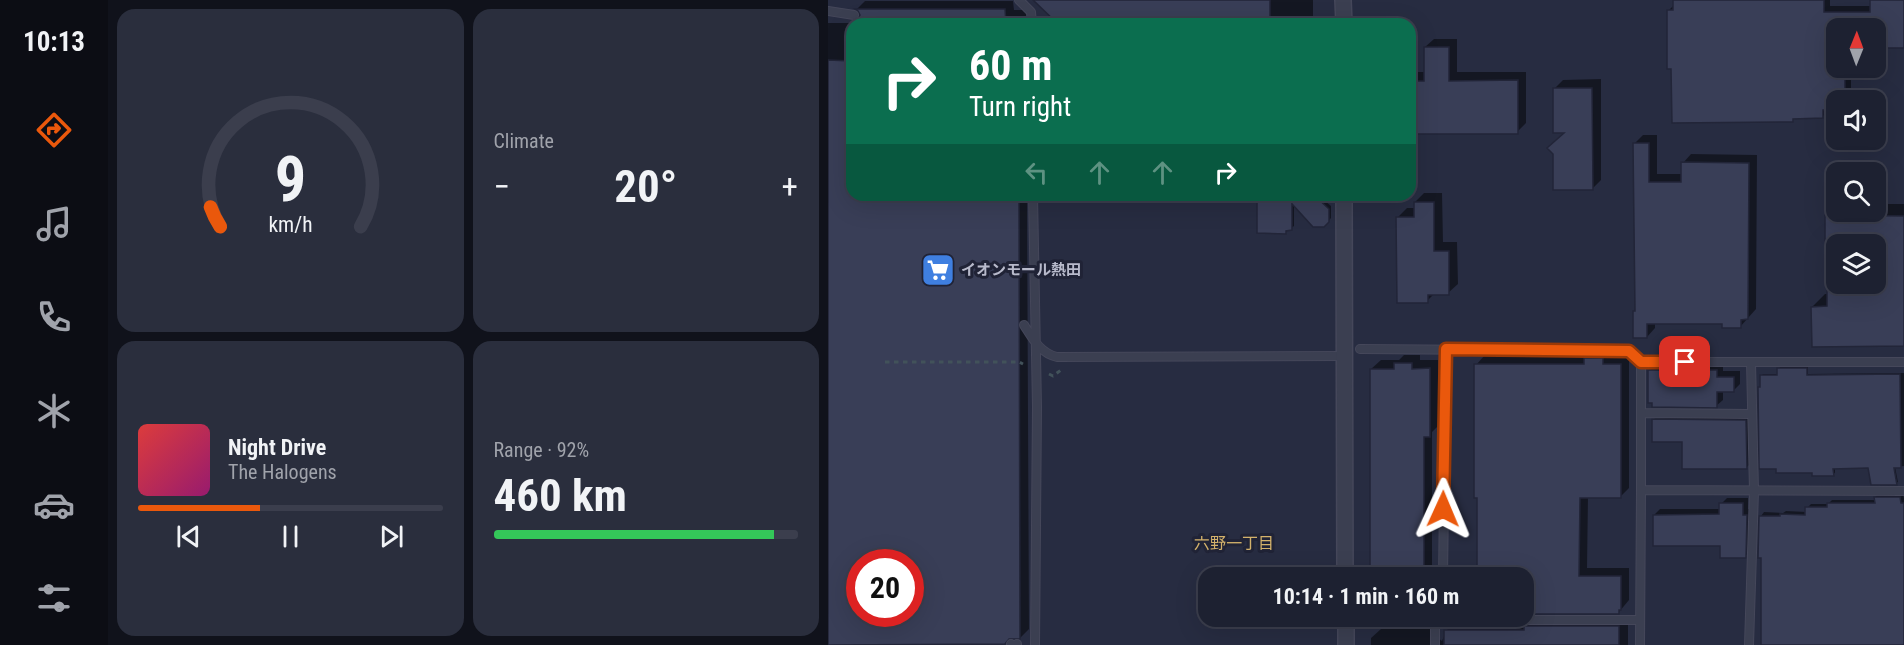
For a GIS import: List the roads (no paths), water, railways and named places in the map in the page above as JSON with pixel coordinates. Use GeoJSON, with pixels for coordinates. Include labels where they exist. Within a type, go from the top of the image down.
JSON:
{"type":"FeatureCollection","features":[{"type":"Feature","properties":{"kind":"street"},"geometry":{"type":"LineString","coordinates":[[1343,0],[1344,18]]}},
{"type":"Feature","properties":{"kind":"street"},"geometry":{"type":"LineString","coordinates":[[1344,201],[1346,567]]}},
{"type":"Feature","properties":{"kind":"street"},"geometry":{"type":"LineString","coordinates":[[1346,627],[1346,645]]}},
{"type":"Feature","properties":{"kind":"lane"},"geometry":{"type":"LineString","coordinates":[[1019,0],[1031,12],[1032,18]]}},
{"type":"Feature","properties":{"kind":"lane"},"geometry":{"type":"LineString","coordinates":[[828,12],[854,15]]}},
{"type":"Feature","properties":{"kind":"lane"},"geometry":{"type":"LineString","coordinates":[[1033,201],[1036,344],[1035,645]]}},
{"type":"Feature","properties":{"kind":"lane"},"geometry":{"type":"LineString","coordinates":[[1024,325],[1044,352],[1057,357],[1345,356]]}},
{"type":"Feature","properties":{"kind":"lane"},"geometry":{"type":"LineString","coordinates":[[1360,349],[1629,351],[1641,362],[1904,362]]}},
{"type":"Feature","properties":{"kind":"lane"},"geometry":{"type":"LineString","coordinates":[[1443,567],[1446,349]]}},
{"type":"Feature","properties":{"kind":"lane"},"geometry":{"type":"LineString","coordinates":[[1640,645],[1641,362]]}},
{"type":"Feature","properties":{"kind":"lane"},"geometry":{"type":"LineString","coordinates":[[1749,645],[1754,491],[1751,362]]}},
{"type":"Feature","properties":{"kind":"lane"},"geometry":{"type":"LineString","coordinates":[[1641,413],[1751,414]]}},
{"type":"Feature","properties":{"kind":"lane"},"geometry":{"type":"LineString","coordinates":[[1641,490],[1904,491]]}},
{"type":"Feature","properties":{"kind":"lane"},"geometry":{"type":"LineString","coordinates":[[1534,620],[1640,620]]}},
{"type":"Feature","properties":{"kind":"lane"},"geometry":{"type":"LineString","coordinates":[[1435,645],[1439,627]]}},
{"type":"Feature","properties":{"kind":"place","name":"イオンモール熱田"},"geometry":{"type":"Point","coordinates":[938,270]}},
{"type":"Feature","properties":{"kind":"district","name":"六野一丁目"},"geometry":{"type":"Point","coordinates":[1234,543]}}]}
